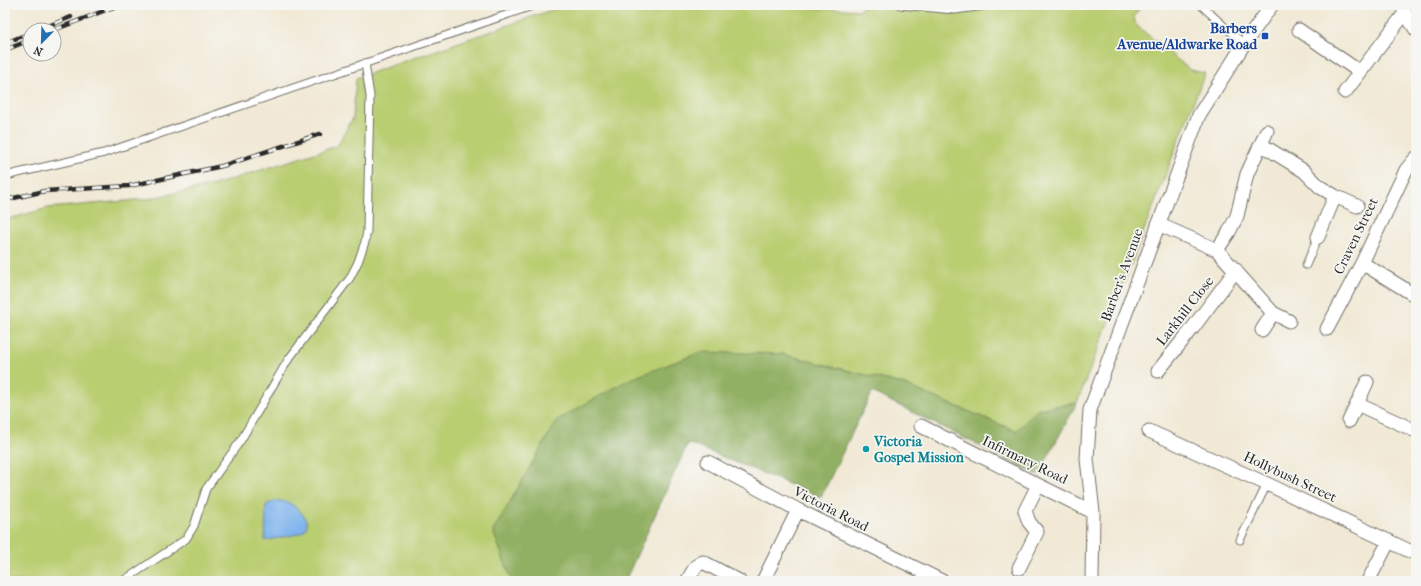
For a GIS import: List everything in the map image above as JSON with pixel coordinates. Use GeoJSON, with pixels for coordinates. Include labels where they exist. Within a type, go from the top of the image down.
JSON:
{"type":"FeatureCollection","features":[{"type":"Feature","properties":{"kind":"street","name":"Barber's Avenue"},"geometry":{"type":"LineString","coordinates":[[1092,581],[1093,512],[1087,459],[1090,410],[1199,115],[1244,44],[1272,5]]}},
{"type":"Feature","properties":{"kind":"street"},"geometry":{"type":"LineString","coordinates":[[1345,92],[1404,9],[1416,30]]}},
{"type":"Feature","properties":{"kind":"street"},"geometry":{"type":"LineString","coordinates":[[1299,30],[1360,72]]}},
{"type":"Feature","properties":{"kind":"street"},"geometry":{"type":"LineString","coordinates":[[1217,250],[1237,216],[1247,174],[1262,145],[1267,131]]}},
{"type":"Feature","properties":{"kind":"street"},"geometry":{"type":"LineString","coordinates":[[1262,145],[1304,171],[1320,187],[1357,206]]}},
{"type":"Feature","properties":{"kind":"street","name":"Craven Street"},"geometry":{"type":"LineString","coordinates":[[1327,329],[1362,263],[1406,170],[1416,158]]}},
{"type":"Feature","properties":{"kind":"street"},"geometry":{"type":"LineString","coordinates":[[1318,237],[1335,196]]}},
{"type":"Feature","properties":{"kind":"street"},"geometry":{"type":"LineString","coordinates":[[1158,224],[1217,250],[1273,313],[1289,321]]}},
{"type":"Feature","properties":{"kind":"street"},"geometry":{"type":"LineString","coordinates":[[1362,263],[1416,296]]}},
{"type":"Feature","properties":{"kind":"street","name":"Larkhill Close"},"geometry":{"type":"LineString","coordinates":[[1158,371],[1192,329],[1236,270]]}},
{"type":"Feature","properties":{"kind":"street"},"geometry":{"type":"LineString","coordinates":[[1262,330],[1273,313]]}},
{"type":"Feature","properties":{"kind":"street"},"geometry":{"type":"LineString","coordinates":[[1349,421],[1367,382]]}},
{"type":"Feature","properties":{"kind":"street"},"geometry":{"type":"LineString","coordinates":[[1357,404],[1416,432]]}},
{"type":"Feature","properties":{"kind":"street","name":"Infirmary Road"},"geometry":{"type":"LineString","coordinates":[[921,426],[1093,512]]}},
{"type":"Feature","properties":{"kind":"street","name":"Hollybush Street"},"geometry":{"type":"LineString","coordinates":[[1149,432],[1267,484],[1416,554]]}},
{"type":"Feature","properties":{"kind":"street","name":"Victoria Road"},"geometry":{"type":"LineString","coordinates":[[708,462],[925,577],[942,581]]}},
{"type":"Feature","properties":{"kind":"street"},"geometry":{"type":"LineString","coordinates":[[1019,568],[1037,532],[1029,522],[1025,510],[1038,485]]}},
{"type":"Feature","properties":{"kind":"street"},"geometry":{"type":"LineString","coordinates":[[763,581],[798,510]]}},
{"type":"Feature","properties":{"kind":"street"},"geometry":{"type":"LineString","coordinates":[[1368,581],[1389,541]]}},
{"type":"Feature","properties":{"kind":"street"},"geometry":{"type":"LineString","coordinates":[[687,581],[696,566],[703,562],[739,581]]}},
{"type":"Feature","properties":{"kind":"lane"},"geometry":{"type":"LineString","coordinates":[[5,176],[104,152],[535,5]]}},
{"type":"Feature","properties":{"kind":"lane"},"geometry":{"type":"LineString","coordinates":[[900,5],[955,10],[991,5]]}},
{"type":"Feature","properties":{"kind":"lane"},"geometry":{"type":"LineString","coordinates":[[1204,5],[1203,7],[1244,44]]}},
{"type":"Feature","properties":{"kind":"lane"},"geometry":{"type":"LineString","coordinates":[[123,581],[186,539],[194,526],[206,489],[242,440],[288,360],[350,278],[358,262],[367,231],[370,96],[365,63]]}},
{"type":"Feature","properties":{"kind":"lane"},"geometry":{"type":"LineString","coordinates":[[1306,265],[1318,237]]}},
{"type":"Feature","properties":{"kind":"lane"},"geometry":{"type":"LineString","coordinates":[[1240,540],[1267,484]]}},
{"type":"Feature","properties":{"kind":"green space"},"geometry":{"type":"Polygon","coordinates":[[[566,5],[773,5],[860,10],[864,5],[1141,5],[1134,17],[1136,25],[1190,70],[1205,73],[1077,403],[1038,409],[1016,431],[902,384],[782,354],[493,531],[512,581],[5,581],[5,220],[48,208],[147,199],[214,185],[337,146],[353,118],[356,78],[566,5]]]}},
{"type":"Feature","properties":{"kind":"green space"},"geometry":{"type":"Polygon","coordinates":[[[701,352],[782,354],[902,384],[1016,431],[1038,409],[1077,403],[1038,475],[872,392],[821,497],[688,443],[625,581],[512,581],[493,531],[557,420],[628,380],[701,352]]]}},
{"type":"Feature","properties":{"kind":"green space"},"geometry":{"type":"Polygon","coordinates":[[[308,575],[336,579],[336,581],[307,581],[308,575]]]}},
{"type":"Feature","properties":{"kind":"water"},"geometry":{"type":"Polygon","coordinates":[[[275,501],[287,502],[295,507],[306,520],[306,529],[290,536],[265,541],[266,505],[275,501]]]}},
{"type":"Feature","properties":{"kind":"railway"},"geometry":{"type":"LineString","coordinates":[[62,27],[119,5]]}},
{"type":"Feature","properties":{"kind":"railway"},"geometry":{"type":"LineString","coordinates":[[58,22],[71,17]]}},
{"type":"Feature","properties":{"kind":"railway"},"geometry":{"type":"LineString","coordinates":[[5,43],[22,36]]}},
{"type":"Feature","properties":{"kind":"railway"},"geometry":{"type":"LineString","coordinates":[[5,50],[22,43]]}},
{"type":"Feature","properties":{"kind":"railway"},"geometry":{"type":"LineString","coordinates":[[5,200],[45,191],[129,186],[222,166],[320,134]]}},
{"type":"Feature","properties":{"kind":"place","name":"Barbers Avenue/Aldwarke Road"},"geometry":{"type":"Point","coordinates":[1265,36]}},
{"type":"Feature","properties":{"kind":"place","name":"Victoria Gospel Mission"},"geometry":{"type":"Point","coordinates":[866,449]}}]}
